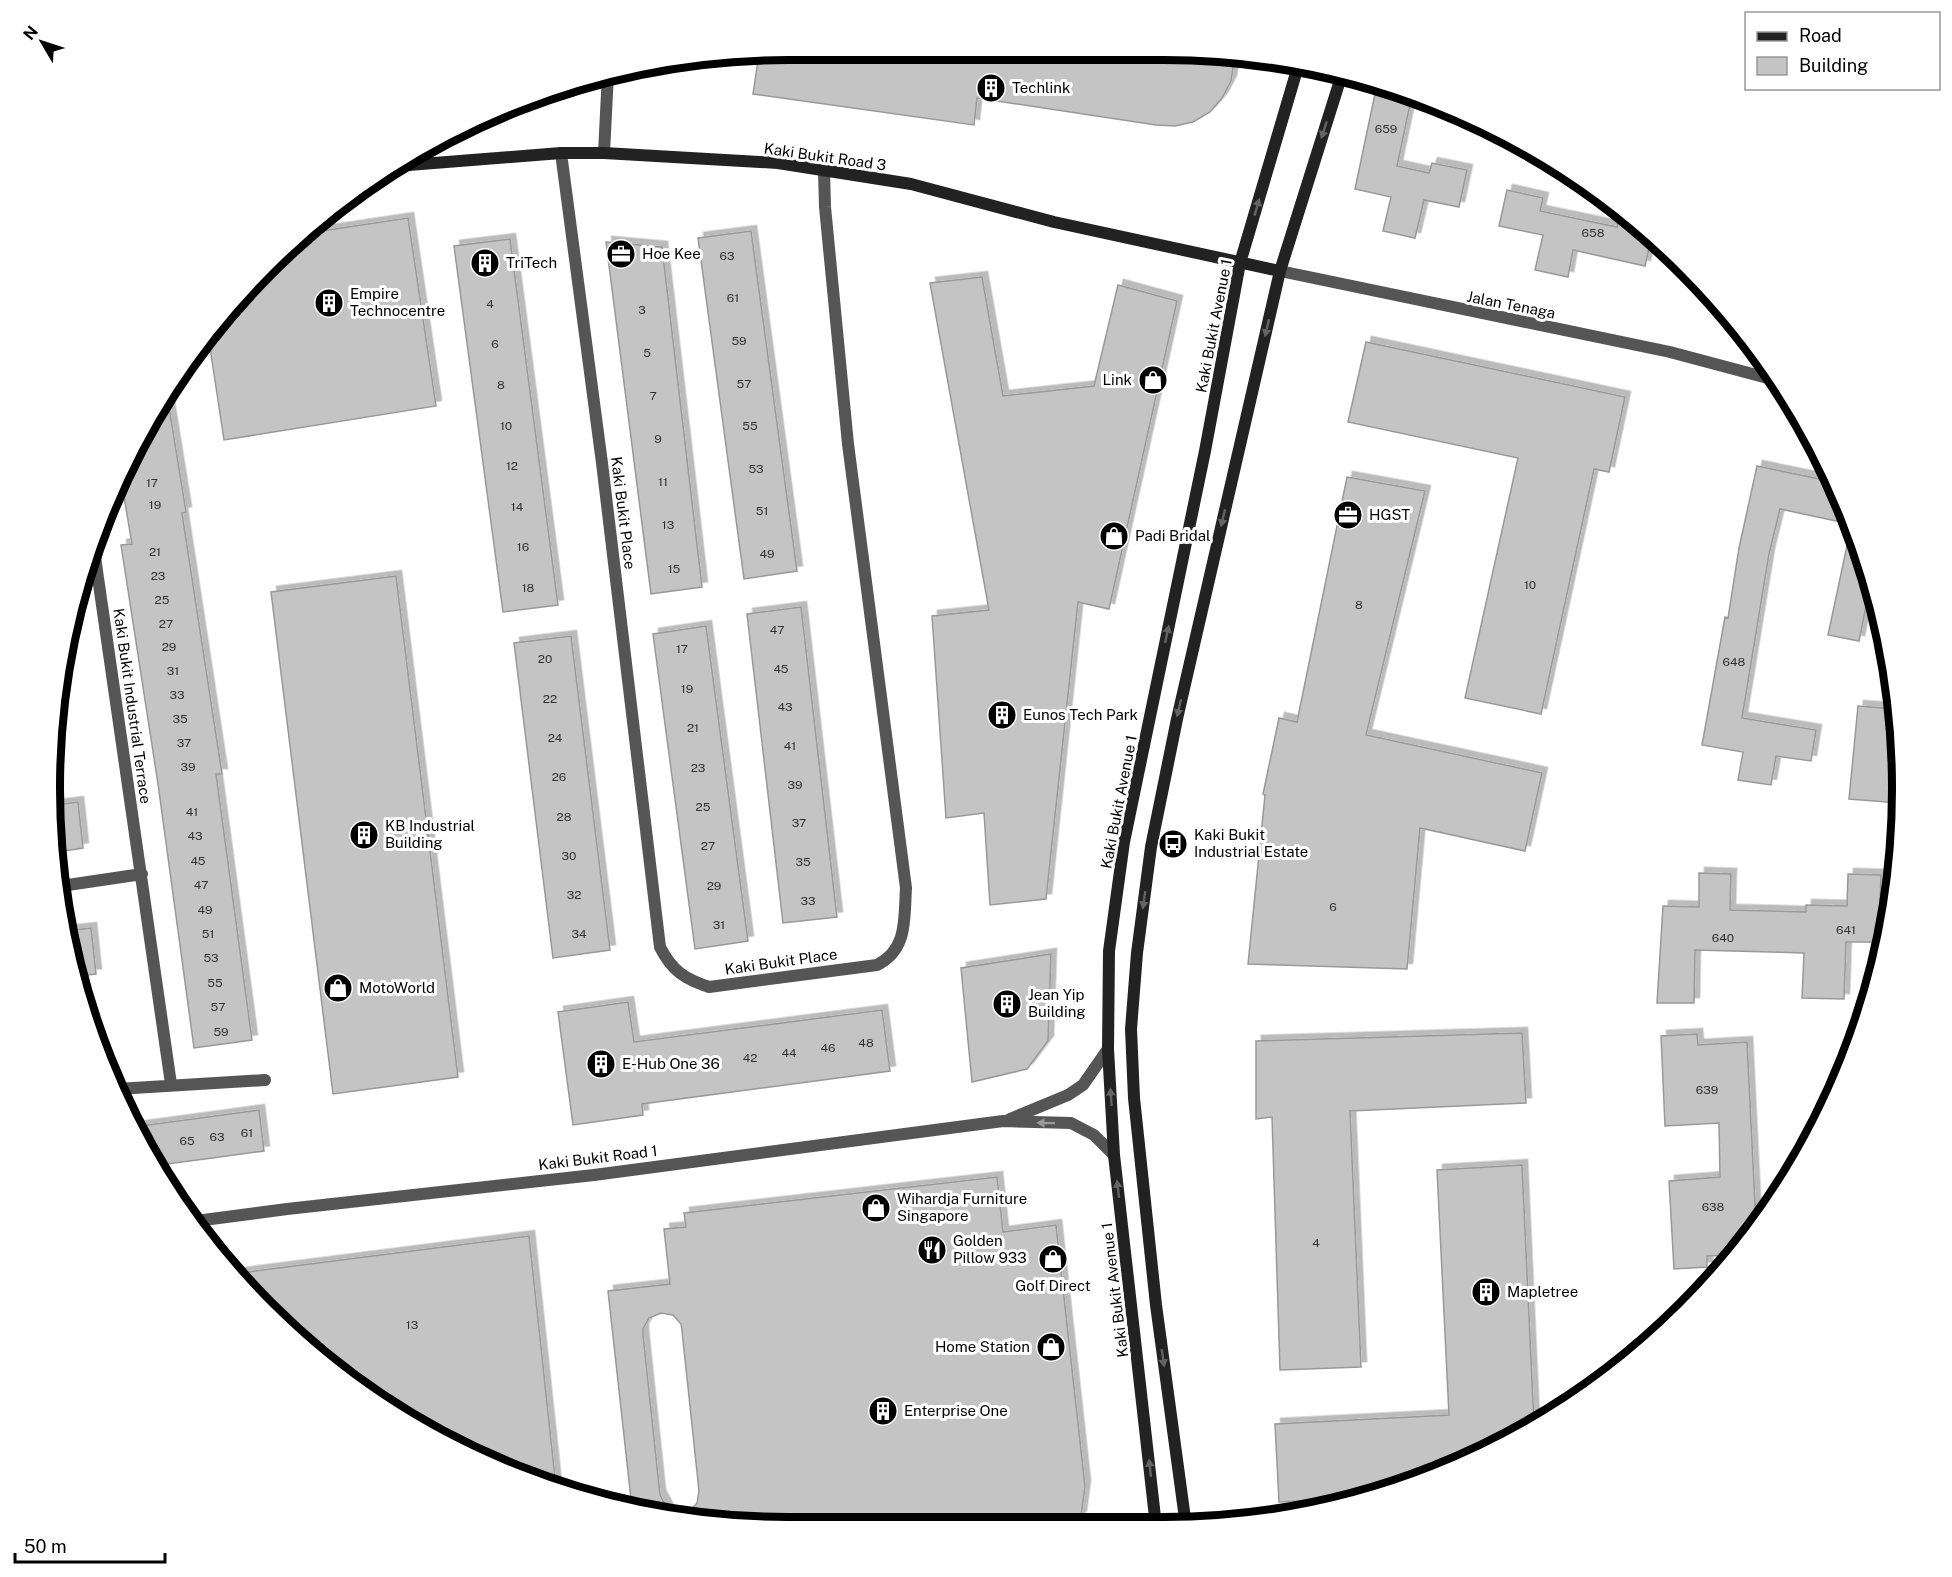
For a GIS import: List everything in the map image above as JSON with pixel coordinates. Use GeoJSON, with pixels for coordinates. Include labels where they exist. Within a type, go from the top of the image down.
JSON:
{"type":"FeatureCollection","features":[{"type":"Feature","properties":{"kind":"main road","name":"Kaki Bukit Avenue 1"},"geometry":{"type":"LineString","coordinates":[[1155,1517],[1114,1155],[1108,1049],[1109,951],[1124,842],[1205,451],[1240,263],[1296,72]]}},
{"type":"Feature","properties":{"kind":"main road"},"geometry":{"type":"LineString","coordinates":[[1185,1516],[1156,1305],[1134,1098],[1131,1029],[1137,953],[1152,847],[1177,719],[1280,271],[1339,82]]}},
{"type":"Feature","properties":{"kind":"main road","name":"Kaki Bukit Road 3"},"geometry":{"type":"LineString","coordinates":[[413,165],[561,153],[604,153],[778,163],[911,184],[1054,222],[1240,263]]}},
{"type":"Feature","properties":{"kind":"main road","name":"Jalan Tenaga"},"geometry":{"type":"LineString","coordinates":[[1240,263],[1280,271]]}},
{"type":"Feature","properties":{"kind":"street"},"geometry":{"type":"LineString","coordinates":[[604,153],[607,83]]}},
{"type":"Feature","properties":{"kind":"street","name":"Kaki Bukit Place"},"geometry":{"type":"LineString","coordinates":[[561,153],[603,474],[660,947],[667,961],[678,972],[689,980],[709,987],[877,965],[896,950],[903,931],[906,888],[848,444],[825,207],[824,171]]}},
{"type":"Feature","properties":{"kind":"street","name":"Jalan Tenaga"},"geometry":{"type":"LineString","coordinates":[[1280,271],[1670,352],[1764,377]]}},
{"type":"Feature","properties":{"kind":"street","name":"Kaki Bukit Industrial Terrace"},"geometry":{"type":"LineString","coordinates":[[96,564],[171,1084]]}},
{"type":"Feature","properties":{"kind":"street"},"geometry":{"type":"LineString","coordinates":[[66,885],[142,874]]}},
{"type":"Feature","properties":{"kind":"street","name":"Kaki Bukit Road 1"},"geometry":{"type":"LineString","coordinates":[[1003,1122],[1051,1103],[1083,1085],[1108,1049]]}},
{"type":"Feature","properties":{"kind":"street"},"geometry":{"type":"LineString","coordinates":[[125,1088],[265,1080]]}},
{"type":"Feature","properties":{"kind":"street","name":"Kaki Bukit Road 1"},"geometry":{"type":"LineString","coordinates":[[202,1220],[594,1175],[1003,1122],[1071,1123],[1094,1135],[1114,1155]]}},
{"type":"Feature","properties":{"kind":"building","name":"Techlink"},"geometry":{"type":"Polygon","coordinates":[[[1164,60],[1234,64],[1231,81],[1222,98],[1210,112],[1193,122],[1175,126],[977,98],[974,125],[753,94],[758,61],[1164,60]]]}},
{"type":"Feature","properties":{"kind":"building"},"geometry":{"type":"Polygon","coordinates":[[[1375,92],[1410,103],[1397,166],[1429,173],[1432,163],[1467,170],[1459,207],[1424,200],[1415,238],[1383,231],[1391,197],[1355,189],[1375,92]]]}},
{"type":"Feature","properties":{"kind":"building"},"geometry":{"type":"Polygon","coordinates":[[[1507,190],[1543,198],[1540,211],[1617,227],[1618,220],[1650,246],[1645,266],[1573,250],[1568,277],[1535,270],[1543,235],[1499,226],[1507,190]]]}},
{"type":"Feature","properties":{"kind":"building","name":"Empire Technocentre"},"geometry":{"type":"Polygon","coordinates":[[[408,218],[436,406],[224,440],[210,347],[273,273],[320,231],[408,218]]]}},
{"type":"Feature","properties":{"kind":"building"},"geometry":{"type":"Polygon","coordinates":[[[751,231],[797,571],[744,579],[698,238],[751,231]]]}},
{"type":"Feature","properties":{"kind":"building"},"geometry":{"type":"Polygon","coordinates":[[[510,239],[558,605],[503,612],[454,246],[510,239]]]}},
{"type":"Feature","properties":{"kind":"building"},"geometry":{"type":"Polygon","coordinates":[[[606,242],[662,247],[702,587],[651,594],[606,242]]]}},
{"type":"Feature","properties":{"kind":"building"},"geometry":{"type":"Polygon","coordinates":[[[982,277],[1003,396],[1094,386],[1118,285],[1177,301],[1109,609],[1078,602],[1046,899],[990,905],[984,813],[946,818],[932,616],[989,610],[930,283],[982,277]]]}},
{"type":"Feature","properties":{"kind":"building"},"geometry":{"type":"Polygon","coordinates":[[[1366,342],[1625,397],[1609,472],[1594,469],[1541,714],[1465,698],[1518,458],[1348,422],[1366,342]]]}},
{"type":"Feature","properties":{"kind":"building"},"geometry":{"type":"Polygon","coordinates":[[[169,407],[186,512],[182,513],[222,774],[216,774],[252,1040],[194,1048],[158,784],[121,545],[132,544],[123,492],[135,466],[169,407]]]}},
{"type":"Feature","properties":{"kind":"building"},"geometry":{"type":"Polygon","coordinates":[[[1757,466],[1823,480],[1841,522],[1780,509],[1769,554],[1742,718],[1816,730],[1811,761],[1776,756],[1771,785],[1738,780],[1743,752],[1702,745],[1725,617],[1728,618],[1739,548],[1757,466]]]}},
{"type":"Feature","properties":{"kind":"building"},"geometry":{"type":"Polygon","coordinates":[[[1347,477],[1425,491],[1366,735],[1542,773],[1525,851],[1420,828],[1407,969],[1248,964],[1265,795],[1263,794],[1279,718],[1297,722],[1347,477]]]}},
{"type":"Feature","properties":{"kind":"building"},"geometry":{"type":"Polygon","coordinates":[[[1848,541],[1867,601],[1859,641],[1828,635],[1848,541]]]}},
{"type":"Feature","properties":{"kind":"building","name":"KB Industrial Building"},"geometry":{"type":"Polygon","coordinates":[[[396,576],[458,1077],[333,1094],[271,592],[396,576]]]}},
{"type":"Feature","properties":{"kind":"building"},"geometry":{"type":"Polygon","coordinates":[[[801,607],[837,917],[783,923],[747,614],[801,607]]]}},
{"type":"Feature","properties":{"kind":"building"},"geometry":{"type":"Polygon","coordinates":[[[706,626],[748,941],[695,949],[653,634],[706,626]]]}},
{"type":"Feature","properties":{"kind":"building"},"geometry":{"type":"Polygon","coordinates":[[[571,636],[610,950],[553,958],[514,643],[571,636]]]}},
{"type":"Feature","properties":{"kind":"building"},"geometry":{"type":"Polygon","coordinates":[[[1858,706],[1887,708],[1891,802],[1849,799],[1858,706]]]}},
{"type":"Feature","properties":{"kind":"building"},"geometry":{"type":"Polygon","coordinates":[[[78,802],[83,848],[63,851],[61,804],[78,802]]]}},
{"type":"Feature","properties":{"kind":"building"},"geometry":{"type":"Polygon","coordinates":[[[1699,873],[1731,874],[1730,910],[1806,912],[1806,905],[1847,906],[1848,874],[1881,875],[1880,905],[1882,905],[1875,942],[1846,942],[1844,999],[1802,998],[1804,953],[1695,950],[1694,1003],[1657,1003],[1663,906],[1699,907],[1699,873]]]}},
{"type":"Feature","properties":{"kind":"building"},"geometry":{"type":"Polygon","coordinates":[[[91,928],[96,974],[85,975],[74,930],[91,928]]]}},
{"type":"Feature","properties":{"kind":"building","name":"Jean Yip Building"},"geometry":{"type":"Polygon","coordinates":[[[1051,954],[1048,1041],[1027,1069],[972,1082],[961,968],[1051,954]]]}},
{"type":"Feature","properties":{"kind":"building"},"geometry":{"type":"Polygon","coordinates":[[[628,1002],[634,1042],[882,1010],[890,1071],[642,1104],[643,1115],[573,1125],[558,1012],[628,1002]]]}},
{"type":"Feature","properties":{"kind":"building"},"geometry":{"type":"Polygon","coordinates":[[[1522,1033],[1526,1103],[1350,1111],[1361,1367],[1280,1370],[1272,1117],[1256,1119],[1256,1041],[1522,1033]]]}},
{"type":"Feature","properties":{"kind":"building"},"geometry":{"type":"Polygon","coordinates":[[[1697,1034],[1698,1045],[1747,1042],[1755,1212],[1722,1255],[1707,1256],[1707,1267],[1674,1269],[1669,1181],[1720,1177],[1719,1123],[1665,1126],[1661,1036],[1697,1034]]]}},
{"type":"Feature","properties":{"kind":"building"},"geometry":{"type":"Polygon","coordinates":[[[259,1110],[264,1151],[165,1164],[143,1126],[259,1110]]]}},
{"type":"Feature","properties":{"kind":"building","name":"Mapletree"},"geometry":{"type":"Polygon","coordinates":[[[1522,1165],[1534,1415],[1486,1442],[1442,1462],[1398,1478],[1318,1500],[1279,1502],[1275,1424],[1449,1415],[1437,1170],[1522,1165]]]}},
{"type":"Feature","properties":{"kind":"building","name":"Enterprise One"},"geometry":{"type":"Polygon","coordinates":[[[997,1177],[1003,1232],[1056,1225],[1085,1486],[1080,1517],[788,1517],[691,1511],[697,1503],[699,1491],[681,1324],[673,1315],[661,1313],[649,1318],[643,1329],[643,1335],[660,1495],[666,1506],[631,1499],[608,1291],[670,1284],[664,1229],[686,1227],[684,1213],[997,1177]]]}},
{"type":"Feature","properties":{"kind":"building"},"geometry":{"type":"Polygon","coordinates":[[[529,1236],[555,1478],[510,1462],[466,1442],[384,1394],[308,1336],[273,1304],[244,1272],[529,1236]]]}},
{"type":"Feature","properties":{"kind":"place","name":"Techlink"},"geometry":{"type":"Point","coordinates":[991,88]}},
{"type":"Feature","properties":{"kind":"place","name":"Hoe Kee"},"geometry":{"type":"Point","coordinates":[621,254]}},
{"type":"Feature","properties":{"kind":"place","name":"TriTech"},"geometry":{"type":"Point","coordinates":[485,263]}},
{"type":"Feature","properties":{"kind":"place","name":"Empire Technocentre"},"geometry":{"type":"Point","coordinates":[329,303]}},
{"type":"Feature","properties":{"kind":"place","name":"Link"},"geometry":{"type":"Point","coordinates":[1153,380]}},
{"type":"Feature","properties":{"kind":"place","name":"HGST"},"geometry":{"type":"Point","coordinates":[1348,515]}},
{"type":"Feature","properties":{"kind":"place","name":"Padi Bridal"},"geometry":{"type":"Point","coordinates":[1114,536]}},
{"type":"Feature","properties":{"kind":"place","name":"Eunos Tech Park"},"geometry":{"type":"Point","coordinates":[1002,715]}},
{"type":"Feature","properties":{"kind":"place","name":"KB Industrial Building"},"geometry":{"type":"Point","coordinates":[364,835]}},
{"type":"Feature","properties":{"kind":"place","name":"Kaki Bukit Industrial Estate"},"geometry":{"type":"Point","coordinates":[1173,844]}},
{"type":"Feature","properties":{"kind":"place","name":"MotoWorld"},"geometry":{"type":"Point","coordinates":[338,988]}},
{"type":"Feature","properties":{"kind":"place","name":"Jean Yip Building"},"geometry":{"type":"Point","coordinates":[1007,1004]}},
{"type":"Feature","properties":{"kind":"place","name":"E-Hub One 36"},"geometry":{"type":"Point","coordinates":[601,1064]}},
{"type":"Feature","properties":{"kind":"place","name":"Wihardja Furniture Singapore"},"geometry":{"type":"Point","coordinates":[876,1208]}},
{"type":"Feature","properties":{"kind":"place","name":"Golden Pillow 933"},"geometry":{"type":"Point","coordinates":[932,1250]}},
{"type":"Feature","properties":{"kind":"place","name":"Golf Direct"},"geometry":{"type":"Point","coordinates":[1053,1259]}},
{"type":"Feature","properties":{"kind":"place","name":"Mapletree"},"geometry":{"type":"Point","coordinates":[1486,1292]}},
{"type":"Feature","properties":{"kind":"place","name":"Home Station"},"geometry":{"type":"Point","coordinates":[1051,1347]}},
{"type":"Feature","properties":{"kind":"place","name":"Enterprise One"},"geometry":{"type":"Point","coordinates":[883,1411]}}]}
